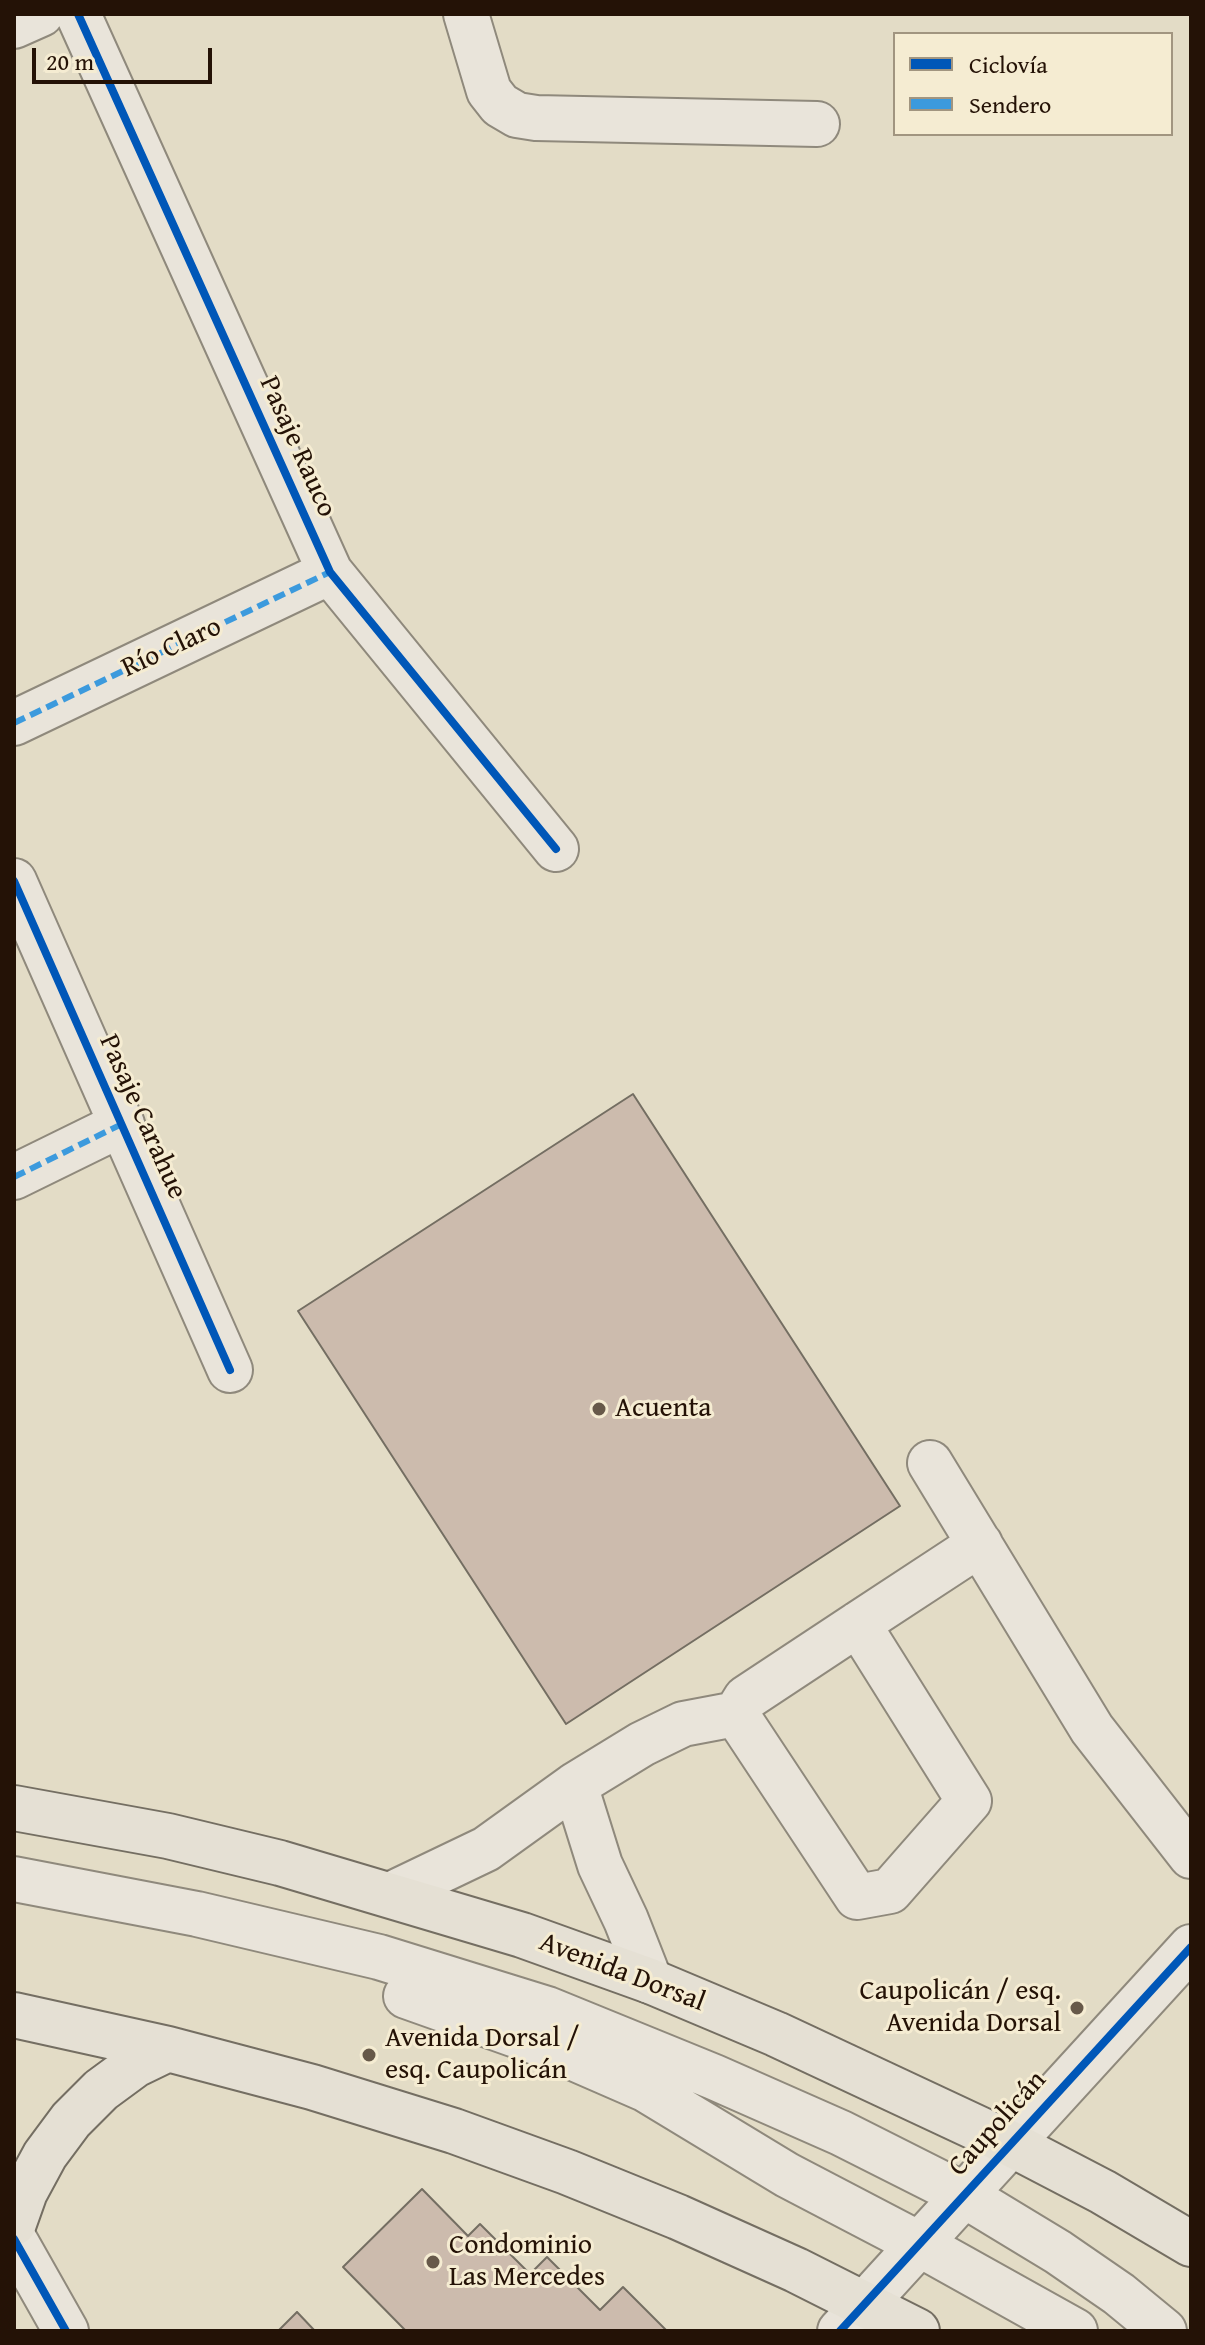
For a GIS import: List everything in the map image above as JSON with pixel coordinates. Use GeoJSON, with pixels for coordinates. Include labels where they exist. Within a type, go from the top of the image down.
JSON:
{"type":"FeatureCollection","features":[{"type":"Feature","properties":{"kind":"main road","name":"Avenida Dorsal"},"geometry":{"type":"LineString","coordinates":[[14,1808],[168,1836],[280,1863],[522,1935],[650,1981],[776,2034],[1009,2143],[1103,2192],[1191,2244]]}},
{"type":"Feature","properties":{"kind":"main road"},"geometry":{"type":"LineString","coordinates":[[14,2015],[168,2049],[312,2087],[454,2131],[553,2166],[678,2217],[852,2317],[917,2331]]}},
{"type":"Feature","properties":{"kind":"main road"},"geometry":{"type":"LineString","coordinates":[[14,2223],[25,2192],[45,2155],[71,2120],[101,2090],[135,2065],[168,2049]]}},
{"type":"Feature","properties":{"kind":"street"},"geometry":{"type":"LineString","coordinates":[[14,26],[41,14]]}},
{"type":"Feature","properties":{"kind":"street","name":"Pasaje Rauco"},"geometry":{"type":"LineString","coordinates":[[78,14],[330,572],[556,849]]}},
{"type":"Feature","properties":{"kind":"street"},"geometry":{"type":"LineString","coordinates":[[466,14],[489,91],[500,105],[517,115],[536,118],[817,124]]}},
{"type":"Feature","properties":{"kind":"street","name":"Río Claro"},"geometry":{"type":"LineString","coordinates":[[14,723],[330,572]]}},
{"type":"Feature","properties":{"kind":"street","name":"Pasaje Carahue"},"geometry":{"type":"LineString","coordinates":[[14,881],[230,1370]]}},
{"type":"Feature","properties":{"kind":"street"},"geometry":{"type":"LineString","coordinates":[[14,1177],[122,1124]]}},
{"type":"Feature","properties":{"kind":"street"},"geometry":{"type":"LineString","coordinates":[[930,1463],[1092,1729],[1191,1856]]}},
{"type":"Feature","properties":{"kind":"street"},"geometry":{"type":"LineString","coordinates":[[392,1894],[486,1849],[575,1785],[642,1744],[683,1724],[736,1714],[746,1698],[980,1544]]}},
{"type":"Feature","properties":{"kind":"street"},"geometry":{"type":"LineString","coordinates":[[736,1714],[857,1897],[890,1891],[969,1801],[858,1624]]}},
{"type":"Feature","properties":{"kind":"street"},"geometry":{"type":"LineString","coordinates":[[575,1785],[600,1865],[650,1981]]}},
{"type":"Feature","properties":{"kind":"street"},"geometry":{"type":"LineString","coordinates":[[14,1879],[197,1914],[379,1957],[547,2009],[841,2133],[964,2195],[1058,2252],[1119,2294],[1164,2331]]}},
{"type":"Feature","properties":{"kind":"street"},"geometry":{"type":"LineString","coordinates":[[14,1908],[203,1943],[301,1965],[424,2001],[529,2039],[645,2089],[787,2175],[1075,2331]]}},
{"type":"Feature","properties":{"kind":"street","name":"Caupolicán"},"geometry":{"type":"LineString","coordinates":[[852,2317],[1191,1947]]}},
{"type":"Feature","properties":{"kind":"street"},"geometry":{"type":"LineString","coordinates":[[14,2239],[66,2331]]}},
{"type":"Feature","properties":{"kind":"building","name":"Acuenta"},"geometry":{"type":"Polygon","coordinates":[[[633,1094],[900,1506],[566,1724],[298,1311],[633,1094]]]}},
{"type":"Feature","properties":{"kind":"building","name":"Condominio Las Mercedes"},"geometry":{"type":"Polygon","coordinates":[[[422,2189],[468,2236],[480,2224],[530,2274],[547,2257],[600,2310],[623,2287],[667,2331],[406,2331],[343,2267],[422,2189]]]}},
{"type":"Feature","properties":{"kind":"building"},"geometry":{"type":"Polygon","coordinates":[[[297,2312],[315,2331],[278,2331],[297,2312]]]}},
{"type":"Feature","properties":{"kind":"marked path"},"geometry":{"type":"LineString","coordinates":[[14,723],[330,572]]}},
{"type":"Feature","properties":{"kind":"marked path"},"geometry":{"type":"LineString","coordinates":[[14,1177],[122,1124]]}},
{"type":"Feature","properties":{"kind":"cycle path"},"geometry":{"type":"LineString","coordinates":[[78,14],[330,572],[556,849]]}},
{"type":"Feature","properties":{"kind":"cycle path"},"geometry":{"type":"LineString","coordinates":[[14,881],[230,1370]]}},
{"type":"Feature","properties":{"kind":"cycle path"},"geometry":{"type":"LineString","coordinates":[[840,2331],[1191,1947]]}},
{"type":"Feature","properties":{"kind":"cycle path"},"geometry":{"type":"LineString","coordinates":[[14,2239],[66,2331]]}},
{"type":"Feature","properties":{"kind":"place","name":"Acuenta"},"geometry":{"type":"Point","coordinates":[599,1409]}},
{"type":"Feature","properties":{"kind":"place","name":"Caupolicán / esq. Avenida Dorsal"},"geometry":{"type":"Point","coordinates":[1077,2008]}},
{"type":"Feature","properties":{"kind":"place","name":"Avenida Dorsal / esq. Caupolicán"},"geometry":{"type":"Point","coordinates":[369,2055]}},
{"type":"Feature","properties":{"kind":"place","name":"Condominio Las Mercedes"},"geometry":{"type":"Point","coordinates":[433,2262]}}]}
